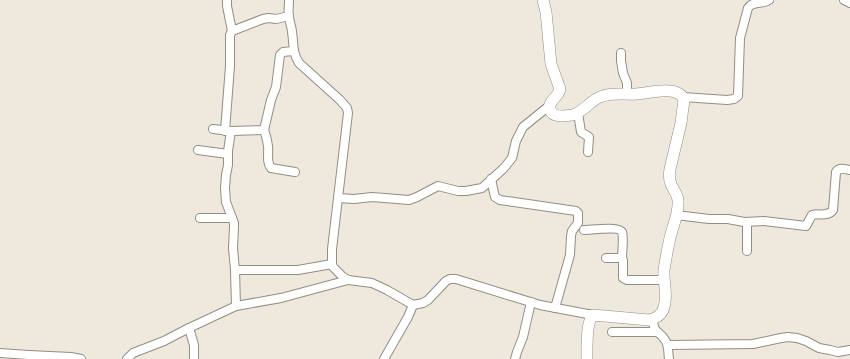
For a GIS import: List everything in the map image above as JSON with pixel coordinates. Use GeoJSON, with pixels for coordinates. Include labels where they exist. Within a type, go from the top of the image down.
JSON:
{"type":"FeatureCollection","features":[{"type":"Feature","properties":{"kind":"street"},"geometry":{"type":"LineString","coordinates":[[227,0],[232,31],[230,35],[228,164],[225,188],[226,202],[234,223],[232,248],[236,270],[236,306]]}},
{"type":"Feature","properties":{"kind":"street"},"geometry":{"type":"LineString","coordinates":[[289,0],[289,16],[293,34],[293,50],[295,58],[347,108],[348,120],[332,249],[332,264],[337,272],[348,280]]}},
{"type":"Feature","properties":{"kind":"street"},"geometry":{"type":"LineString","coordinates":[[338,198],[354,199],[372,197],[409,200],[438,186],[458,191],[466,191],[482,188],[504,168],[512,158],[516,141],[523,127],[549,106],[560,91],[552,64],[546,12],[543,0]]}},
{"type":"Feature","properties":{"kind":"street"},"geometry":{"type":"LineString","coordinates":[[549,106],[550,111],[556,116],[572,115],[578,113],[589,103],[600,97],[613,94],[637,94],[657,91],[672,91],[683,97],[728,100],[734,99],[738,96],[740,38],[748,8],[753,3],[767,2],[769,0]]}},
{"type":"Feature","properties":{"kind":"street"},"geometry":{"type":"LineString","coordinates":[[844,0],[850,3]]}},
{"type":"Feature","properties":{"kind":"street"},"geometry":{"type":"LineString","coordinates":[[232,31],[263,19],[276,19],[289,16]]}},
{"type":"Feature","properties":{"kind":"street"},"geometry":{"type":"LineString","coordinates":[[293,50],[283,52],[280,55],[276,87],[271,100],[264,130],[268,148],[269,166],[271,168],[295,172]]}},
{"type":"Feature","properties":{"kind":"street"},"geometry":{"type":"LineString","coordinates":[[621,53],[623,73],[628,83],[627,94]]}},
{"type":"Feature","properties":{"kind":"street"},"geometry":{"type":"LineString","coordinates":[[127,359],[133,353],[164,341],[236,306],[281,298],[348,280],[372,283],[413,305],[423,303],[428,300],[446,281],[456,279],[555,308],[594,315],[649,320],[654,319],[660,316],[664,307],[664,268],[678,209],[677,194],[671,185],[669,177],[681,123],[684,100],[683,97]]}},
{"type":"Feature","properties":{"kind":"street"},"geometry":{"type":"LineString","coordinates":[[578,113],[581,132],[589,137],[588,152]]}},
{"type":"Feature","properties":{"kind":"street"},"geometry":{"type":"LineString","coordinates":[[212,129],[228,131],[264,130]]}},
{"type":"Feature","properties":{"kind":"street"},"geometry":{"type":"LineString","coordinates":[[198,150],[228,154]]}},
{"type":"Feature","properties":{"kind":"street"},"geometry":{"type":"LineString","coordinates":[[676,215],[747,222],[764,221],[806,226],[812,215],[829,214],[833,210],[836,172],[840,169],[850,170]]}},
{"type":"Feature","properties":{"kind":"street"},"geometry":{"type":"LineString","coordinates":[[491,179],[495,197],[500,200],[576,210],[578,213],[578,223],[572,231],[570,255],[555,308]]}},
{"type":"Feature","properties":{"kind":"street"},"geometry":{"type":"LineString","coordinates":[[200,218],[232,218]]}},
{"type":"Feature","properties":{"kind":"street"},"geometry":{"type":"LineString","coordinates":[[747,222],[747,251]]}},
{"type":"Feature","properties":{"kind":"street"},"geometry":{"type":"LineString","coordinates":[[584,230],[612,228],[622,232],[624,279],[664,280]]}},
{"type":"Feature","properties":{"kind":"street"},"geometry":{"type":"LineString","coordinates":[[606,258],[622,258]]}},
{"type":"Feature","properties":{"kind":"street"},"geometry":{"type":"LineString","coordinates":[[236,270],[298,270],[332,264]]}},
{"type":"Feature","properties":{"kind":"street"},"geometry":{"type":"LineString","coordinates":[[515,359],[524,337],[531,302]]}},
{"type":"Feature","properties":{"kind":"street"},"geometry":{"type":"LineString","coordinates":[[384,359],[408,317],[413,305]]}},
{"type":"Feature","properties":{"kind":"street"},"geometry":{"type":"LineString","coordinates":[[587,359],[588,332],[591,317],[594,315]]}},
{"type":"Feature","properties":{"kind":"street"},"geometry":{"type":"LineString","coordinates":[[654,319],[654,328],[656,332],[666,340],[668,345],[669,359]]}},
{"type":"Feature","properties":{"kind":"street"},"geometry":{"type":"LineString","coordinates":[[189,328],[194,345],[194,359]]}},
{"type":"Feature","properties":{"kind":"street"},"geometry":{"type":"LineString","coordinates":[[612,332],[656,332]]}},
{"type":"Feature","properties":{"kind":"street"},"geometry":{"type":"LineString","coordinates":[[668,345],[753,344],[788,337],[797,338],[819,348],[838,352],[850,350]]}},
{"type":"Feature","properties":{"kind":"street"},"geometry":{"type":"LineString","coordinates":[[0,353],[71,357],[81,359]]}}]}
